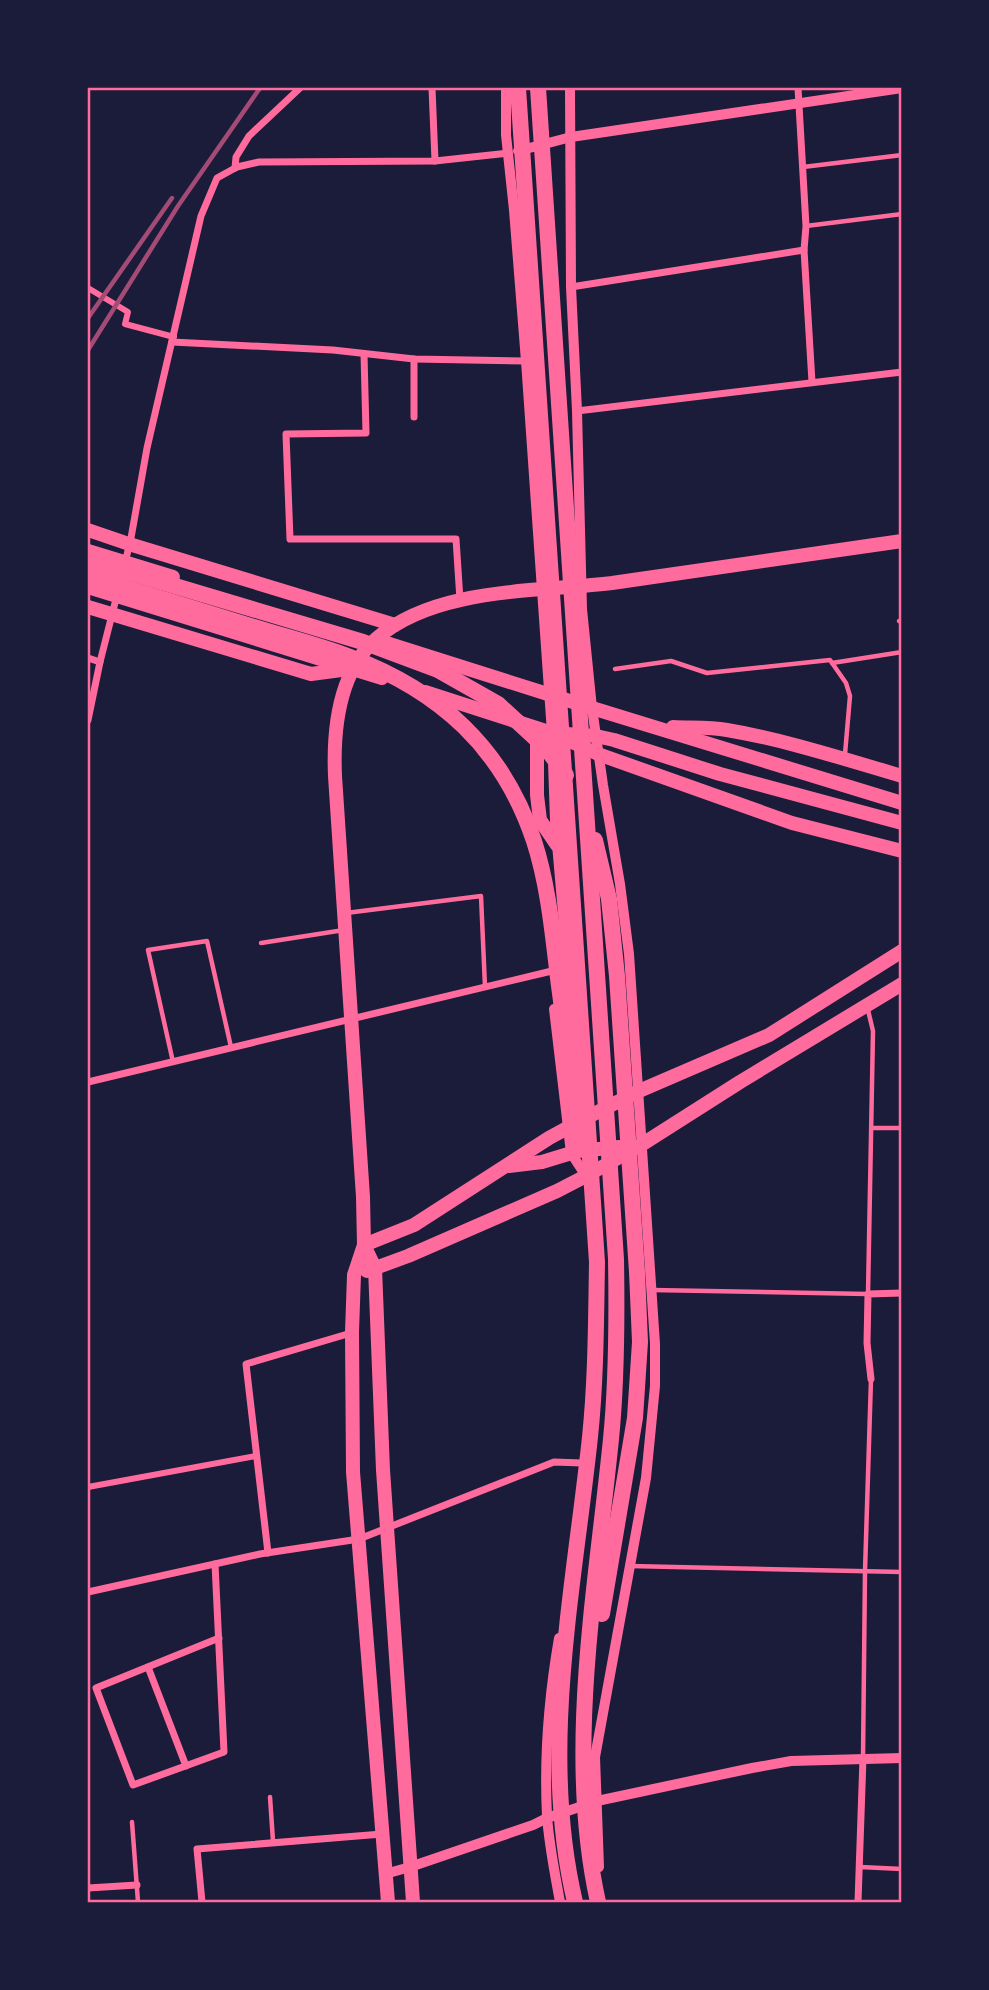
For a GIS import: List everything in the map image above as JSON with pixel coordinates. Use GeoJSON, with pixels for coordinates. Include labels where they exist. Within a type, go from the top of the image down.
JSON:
{"type":"FeatureCollection","features":[{"type":"Feature","properties":{"kind":"highway"},"geometry":{"type":"LineString","coordinates":[[518,88],[597,1262],[595,1378],[567,1640],[559,1756],[564,1835],[575,1902]]}},
{"type":"Feature","properties":{"kind":"highway"},"geometry":{"type":"LineString","coordinates":[[538,88],[616,1271],[615,1379],[589,1647],[582,1755],[587,1843],[598,1902]]}},
{"type":"Feature","properties":{"kind":"highway"},"geometry":{"type":"LineString","coordinates":[[88,560],[320,628],[438,670],[498,704],[522,725],[546,748],[566,775],[582,804],[603,867],[613,934],[637,1272],[639,1342],[635,1418],[598,1636],[582,1755]]}},
{"type":"Feature","properties":{"kind":"highway"},"geometry":{"type":"LineString","coordinates":[[88,576],[362,662],[411,685],[434,700],[460,721],[483,747],[504,776],[521,808],[534,841],[543,876],[597,1262]]}},
{"type":"Feature","properties":{"kind":"main road"},"geometry":{"type":"LineString","coordinates":[[88,530],[395,625]]}},
{"type":"Feature","properties":{"kind":"main road"},"geometry":{"type":"LineString","coordinates":[[413,1902],[383,1470],[375,1268],[365,1245],[334,776],[334,738],[338,713],[354,668],[375,639],[432,606],[901,541]]}},
{"type":"Feature","properties":{"kind":"main road"},"geometry":{"type":"LineString","coordinates":[[88,551],[901,803]]}},
{"type":"Feature","properties":{"kind":"main road"},"geometry":{"type":"LineString","coordinates":[[88,587],[354,668],[552,733],[598,754],[792,823],[901,852]]}},
{"type":"Feature","properties":{"kind":"main road"},"geometry":{"type":"LineString","coordinates":[[88,607],[311,674],[354,668]]}},
{"type":"Feature","properties":{"kind":"main road"},"geometry":{"type":"LineString","coordinates":[[654,727],[725,730],[815,750],[901,776]]}},
{"type":"Feature","properties":{"kind":"main road"},"geometry":{"type":"LineString","coordinates":[[537,729],[537,794],[540,820],[557,845]]}},
{"type":"Feature","properties":{"kind":"main road"},"geometry":{"type":"LineString","coordinates":[[552,733],[596,736],[709,771],[901,823]]}},
{"type":"Feature","properties":{"kind":"main road"},"geometry":{"type":"LineString","coordinates":[[388,1902],[353,1472],[354,1275],[365,1245],[414,1225],[504,1166],[582,1120],[639,1091],[769,1035],[901,951]]}},
{"type":"Feature","properties":{"kind":"main road"},"geometry":{"type":"LineString","coordinates":[[354,1275],[408,1256],[586,1176],[901,985]]}},
{"type":"Feature","properties":{"kind":"main road"},"geometry":{"type":"LineString","coordinates":[[504,1166],[542,1162],[578,1152],[641,1145]]}},
{"type":"Feature","properties":{"kind":"street"},"geometry":{"type":"LineString","coordinates":[[235,168],[236,157],[249,136],[300,88]]}},
{"type":"Feature","properties":{"kind":"street"},"geometry":{"type":"LineString","coordinates":[[432,88],[435,161]]}},
{"type":"Feature","properties":{"kind":"street"},"geometry":{"type":"LineString","coordinates":[[506,88],[506,135],[526,361],[566,968],[582,1120],[578,1152]]}},
{"type":"Feature","properties":{"kind":"street"},"geometry":{"type":"LineString","coordinates":[[570,88],[572,287],[578,411],[581,586],[592,708],[629,954],[652,1290],[655,1375],[652,1430],[643,1499],[596,1757],[598,1859],[605,1902]]}},
{"type":"Feature","properties":{"kind":"street"},"geometry":{"type":"LineString","coordinates":[[799,88],[806,226],[804,250],[812,382]]}},
{"type":"Feature","properties":{"kind":"street"},"geometry":{"type":"LineString","coordinates":[[88,717],[130,544],[147,448],[201,216],[217,178],[235,168],[259,162],[435,161],[509,153],[571,137],[901,88]]}},
{"type":"Feature","properties":{"kind":"street"},"geometry":{"type":"LineString","coordinates":[[572,287],[804,250]]}},
{"type":"Feature","properties":{"kind":"street"},"geometry":{"type":"LineString","coordinates":[[88,288],[128,312],[125,324],[173,339],[414,359],[526,361]]}},
{"type":"Feature","properties":{"kind":"street"},"geometry":{"type":"LineString","coordinates":[[364,354],[366,433],[286,434],[290,540],[456,539],[460,600]]}},
{"type":"Feature","properties":{"kind":"street"},"geometry":{"type":"LineString","coordinates":[[414,359],[414,417]]}},
{"type":"Feature","properties":{"kind":"street"},"geometry":{"type":"LineString","coordinates":[[578,411],[901,372]]}},
{"type":"Feature","properties":{"kind":"street"},"geometry":{"type":"LineString","coordinates":[[88,658],[100,662]]}},
{"type":"Feature","properties":{"kind":"street"},"geometry":{"type":"LineString","coordinates":[[540,820],[550,972],[568,1128],[586,1176],[593,1300],[590,1374],[574,1554],[552,1676],[547,1818],[560,1902]]}},
{"type":"Feature","properties":{"kind":"street"},"geometry":{"type":"LineString","coordinates":[[88,1083],[351,1018],[629,954]]}},
{"type":"Feature","properties":{"kind":"street"},"geometry":{"type":"LineString","coordinates":[[586,1176],[639,1091]]}},
{"type":"Feature","properties":{"kind":"street"},"geometry":{"type":"LineString","coordinates":[[870,1379],[867,1343],[868,1294],[901,1293]]}},
{"type":"Feature","properties":{"kind":"street"},"geometry":{"type":"LineString","coordinates":[[268,1553],[246,1364],[352,1332]]}},
{"type":"Feature","properties":{"kind":"street"},"geometry":{"type":"LineString","coordinates":[[88,1487],[256,1456]]}},
{"type":"Feature","properties":{"kind":"street"},"geometry":{"type":"LineString","coordinates":[[88,1592],[268,1553],[359,1539],[554,1462],[582,1464]]}},
{"type":"Feature","properties":{"kind":"street"},"geometry":{"type":"LineString","coordinates":[[215,1564],[219,1638],[224,1752],[133,1785],[96,1688],[219,1638]]}},
{"type":"Feature","properties":{"kind":"street"},"geometry":{"type":"LineString","coordinates":[[148,1667],[186,1766]]}},
{"type":"Feature","properties":{"kind":"street"},"geometry":{"type":"LineString","coordinates":[[858,1902],[863,1758]]}},
{"type":"Feature","properties":{"kind":"street"},"geometry":{"type":"LineString","coordinates":[[385,1874],[597,1801],[792,1761],[901,1758]]}},
{"type":"Feature","properties":{"kind":"street"},"geometry":{"type":"LineString","coordinates":[[201,1902],[197,1849],[382,1834]]}},
{"type":"Feature","properties":{"kind":"street"},"geometry":{"type":"LineString","coordinates":[[88,1888],[137,1885]]}},
{"type":"Feature","properties":{"kind":"lane"},"geometry":{"type":"LineString","coordinates":[[802,167],[901,155]]}},
{"type":"Feature","properties":{"kind":"lane"},"geometry":{"type":"LineString","coordinates":[[806,226],[901,214]]}},
{"type":"Feature","properties":{"kind":"lane"},"geometry":{"type":"LineString","coordinates":[[832,663],[901,652]]}},
{"type":"Feature","properties":{"kind":"lane"},"geometry":{"type":"LineString","coordinates":[[615,669],[671,661],[707,673],[830,660],[846,683],[850,696],[845,759]]}},
{"type":"Feature","properties":{"kind":"lane"},"geometry":{"type":"LineString","coordinates":[[344,913],[481,896],[485,987]]}},
{"type":"Feature","properties":{"kind":"lane"},"geometry":{"type":"LineString","coordinates":[[261,943],[345,930]]}},
{"type":"Feature","properties":{"kind":"lane"},"geometry":{"type":"LineString","coordinates":[[174,1063],[148,950],[206,941],[232,1048]]}},
{"type":"Feature","properties":{"kind":"lane"},"geometry":{"type":"LineString","coordinates":[[652,1290],[868,1294],[873,1031],[867,1005]]}},
{"type":"Feature","properties":{"kind":"lane"},"geometry":{"type":"LineString","coordinates":[[872,1128],[901,1128]]}},
{"type":"Feature","properties":{"kind":"lane"},"geometry":{"type":"LineString","coordinates":[[863,1758],[870,1379]]}},
{"type":"Feature","properties":{"kind":"lane"},"geometry":{"type":"LineString","coordinates":[[630,1566],[901,1572]]}},
{"type":"Feature","properties":{"kind":"lane"},"geometry":{"type":"LineString","coordinates":[[270,1797],[273,1841]]}},
{"type":"Feature","properties":{"kind":"lane"},"geometry":{"type":"LineString","coordinates":[[132,1822],[138,1902]]}},
{"type":"Feature","properties":{"kind":"lane"},"geometry":{"type":"LineString","coordinates":[[859,1867],[901,1869]]}},
{"type":"Feature","properties":{"kind":"railway"},"geometry":{"type":"LineString","coordinates":[[88,350],[178,206],[260,88]]}},
{"type":"Feature","properties":{"kind":"railway"},"geometry":{"type":"LineString","coordinates":[[88,318],[172,198]]}}]}
